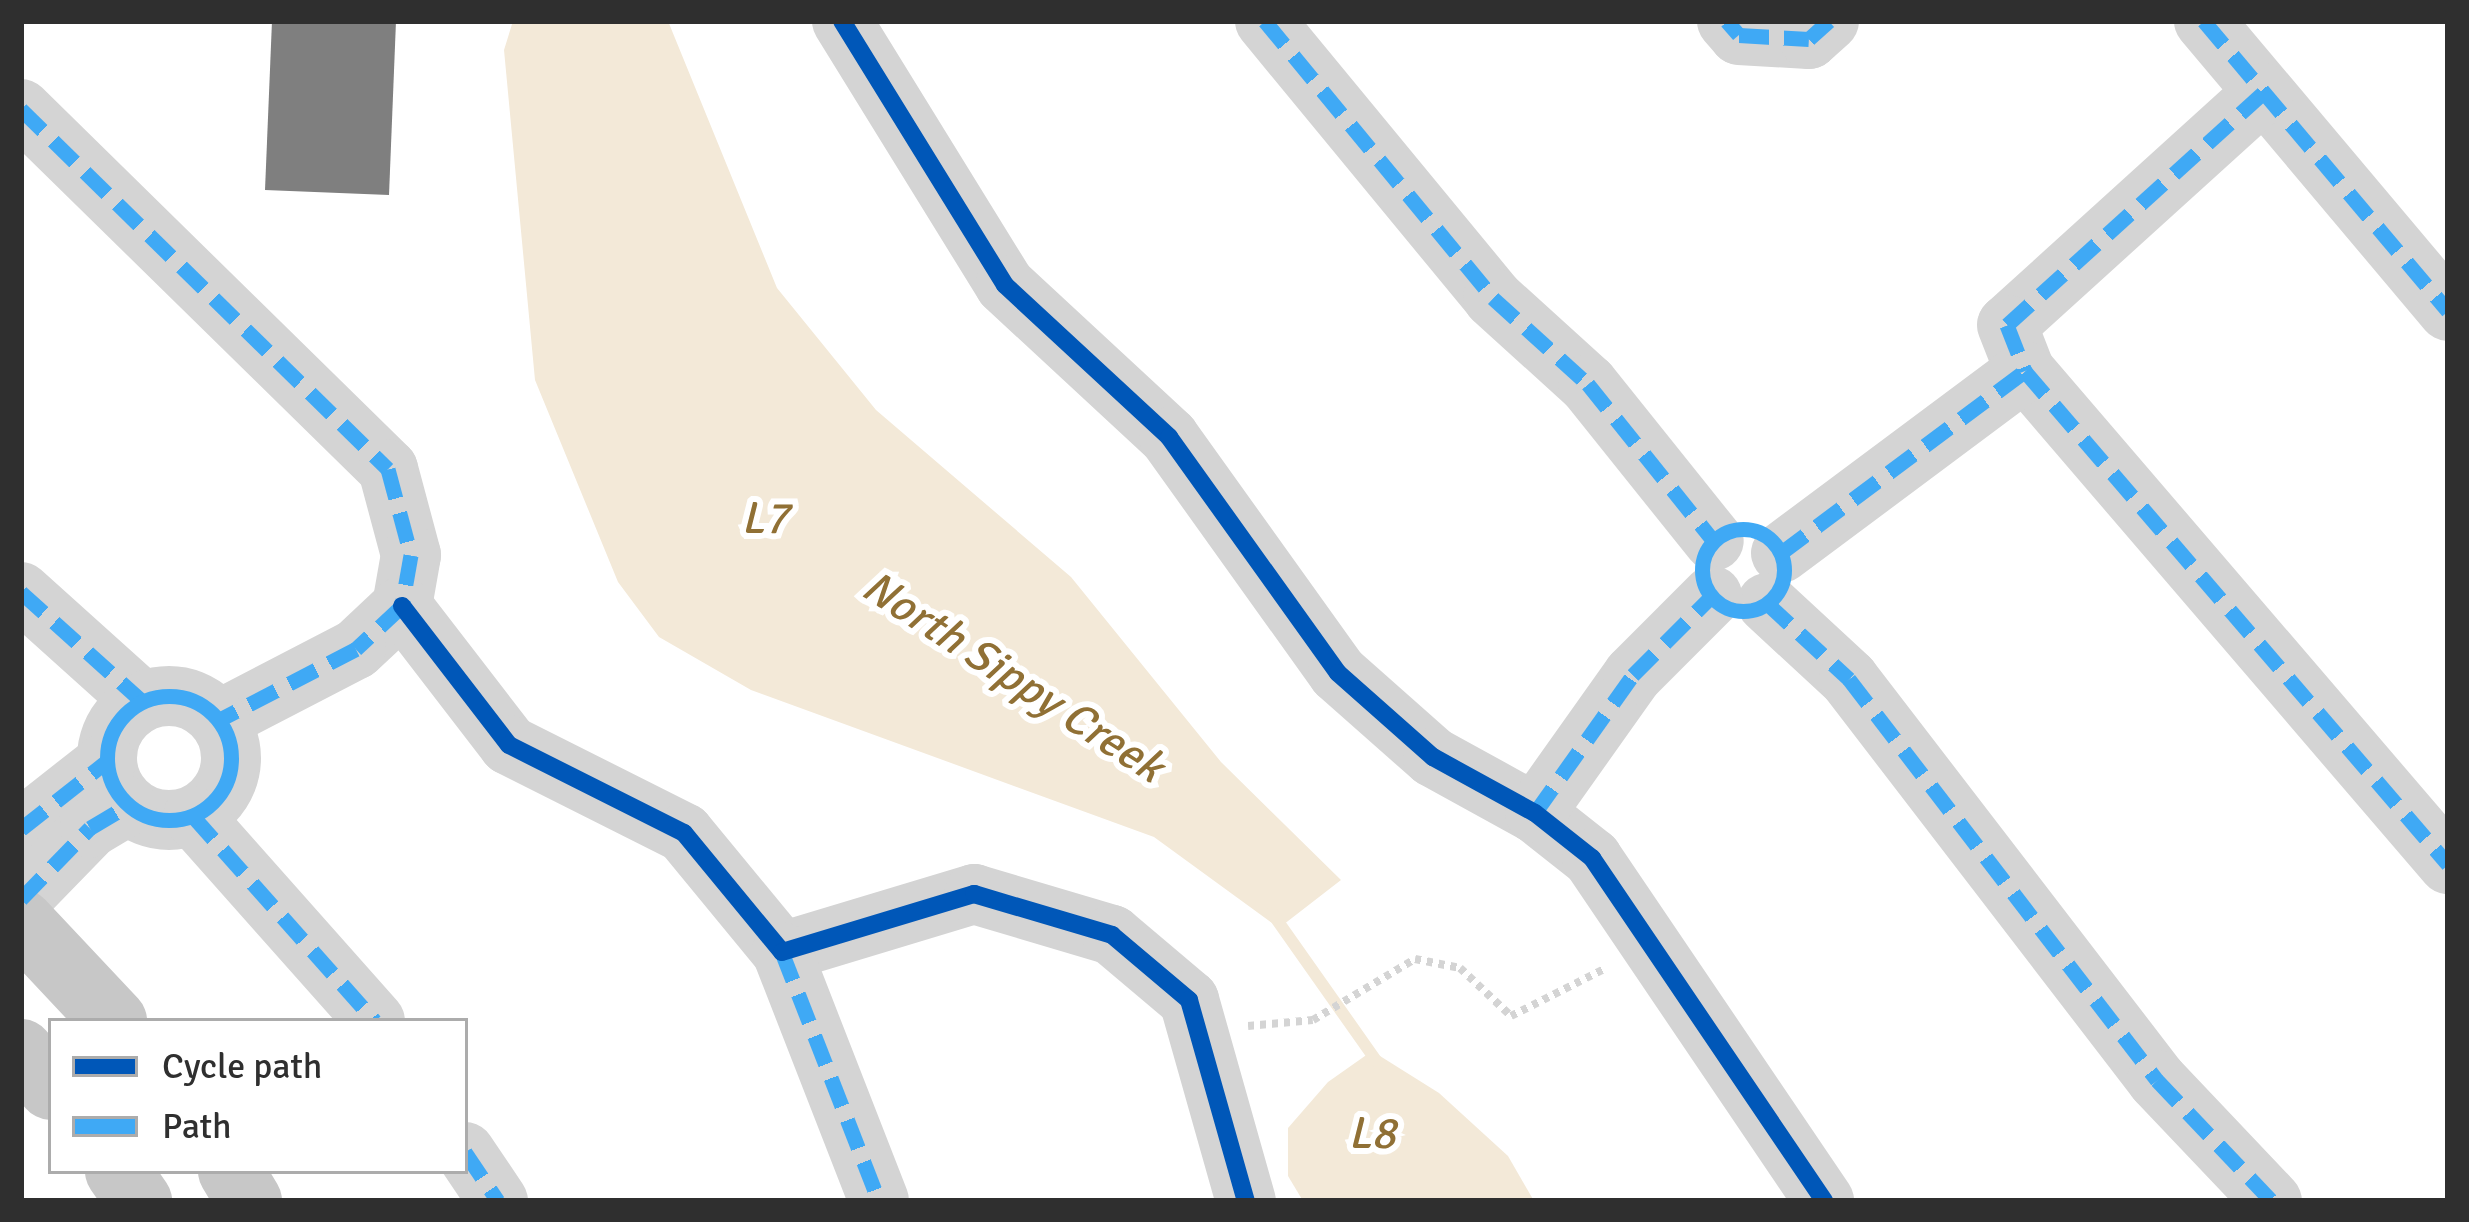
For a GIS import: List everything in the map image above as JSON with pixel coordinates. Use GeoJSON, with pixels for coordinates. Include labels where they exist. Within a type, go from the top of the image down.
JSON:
{"type":"FeatureCollection","features":[{"type":"Feature","properties":{"kind":"main road"},"geometry":{"type":"LineString","coordinates":[[21,922],[111,1018]]}},
{"type":"Feature","properties":{"kind":"main road"},"geometry":{"type":"LineString","coordinates":[[21,1052],[48,1084]]}},
{"type":"Feature","properties":{"kind":"main road"},"geometry":{"type":"LineString","coordinates":[[120,1174],[139,1201]]}},
{"type":"Feature","properties":{"kind":"main road"},"geometry":{"type":"LineString","coordinates":[[233,1174],[248,1201]]}},
{"type":"Feature","properties":{"kind":"street"},"geometry":{"type":"LineString","coordinates":[[842,21],[1005,285],[1169,437],[1338,673],[1433,757],[1535,813],[1592,858],[1657,946],[1824,1201]]}},
{"type":"Feature","properties":{"kind":"street"},"geometry":{"type":"LineString","coordinates":[[1264,21],[1493,298],[1588,384],[1744,573],[1849,679],[2158,1080],[2272,1201]]}},
{"type":"Feature","properties":{"kind":"street"},"geometry":{"type":"LineString","coordinates":[[1726,21],[1739,35],[1809,39],[1828,21]]}},
{"type":"Feature","properties":{"kind":"street"},"geometry":{"type":"LineString","coordinates":[[2204,21],[2448,311]]}},
{"type":"Feature","properties":{"kind":"street"},"geometry":{"type":"LineString","coordinates":[[2263,93],[2007,325],[2024,371],[2448,864]]}},
{"type":"Feature","properties":{"kind":"street"},"geometry":{"type":"LineString","coordinates":[[21,109],[388,469],[411,555],[402,606],[356,649],[219,720]]}},
{"type":"Feature","properties":{"kind":"street"},"geometry":{"type":"LineString","coordinates":[[1535,813],[1633,675],[1744,573],[2024,371]]}},
{"type":"Feature","properties":{"kind":"street"},"geometry":{"type":"LineString","coordinates":[[21,592],[142,701]]}},
{"type":"Feature","properties":{"kind":"street"},"geometry":{"type":"LineString","coordinates":[[402,606],[509,746],[684,833],[782,952],[879,1201]]}},
{"type":"Feature","properties":{"kind":"street"},"geometry":{"type":"LineString","coordinates":[[21,899],[90,828],[116,784],[120,717],[142,701],[185,697],[219,720],[229,740],[228,781],[194,816],[167,821],[116,784]]}},
{"type":"Feature","properties":{"kind":"street"},"geometry":{"type":"LineString","coordinates":[[21,830],[116,784]]}},
{"type":"Feature","properties":{"kind":"street"},"geometry":{"type":"LineString","coordinates":[[194,816],[372,1018]]}},
{"type":"Feature","properties":{"kind":"street"},"geometry":{"type":"LineString","coordinates":[[782,952],[974,894],[1112,935],[1189,1000],[1246,1201]]}},
{"type":"Feature","properties":{"kind":"street"},"geometry":{"type":"LineString","coordinates":[[468,1157],[497,1201]]}},
{"type":"Feature","properties":{"kind":"path"},"geometry":{"type":"LineString","coordinates":[[1313,1020],[1397,967],[1429,957],[1460,968],[1511,1016],[1657,946]]}},
{"type":"Feature","properties":{"kind":"water","name":"L7"},"geometry":{"type":"Polygon","coordinates":[[[513,21],[668,21],[777,288],[876,410],[1071,577],[1221,762],[1341,880],[1279,928],[1154,837],[751,690],[659,637],[618,582],[535,380],[504,50],[513,21]]]}},
{"type":"Feature","properties":{"kind":"water","name":"L8"},"geometry":{"type":"Polygon","coordinates":[[[1372,1051],[1439,1093],[1508,1156],[1534,1201],[1303,1201],[1288,1176],[1288,1128],[1328,1082],[1372,1051]]]}},
{"type":"Feature","properties":{"kind":"building"},"geometry":{"type":"Polygon","coordinates":[[[272,21],[396,21],[389,195],[265,190],[272,21]]]}},
{"type":"Feature","properties":{"kind":"waterway","name":"North Sippy Creek"},"geometry":{"type":"LineString","coordinates":[[1272,913],[1378,1063]]}},
{"type":"Feature","properties":{"kind":"marked path"},"geometry":{"type":"LineString","coordinates":[[1265,21],[1493,298],[1588,384],[1714,541]]}},
{"type":"Feature","properties":{"kind":"marked path"},"geometry":{"type":"LineString","coordinates":[[1727,21],[1739,35],[1809,39],[1829,21]]}},
{"type":"Feature","properties":{"kind":"marked path"},"geometry":{"type":"LineString","coordinates":[[2204,21],[2448,311]]}},
{"type":"Feature","properties":{"kind":"marked path"},"geometry":{"type":"LineString","coordinates":[[2263,93],[2007,325],[2025,371],[2448,864]]}},
{"type":"Feature","properties":{"kind":"marked path"},"geometry":{"type":"LineString","coordinates":[[21,109],[388,469],[411,555],[402,606],[356,649],[219,720]]}},
{"type":"Feature","properties":{"kind":"marked path"},"geometry":{"type":"LineString","coordinates":[[1781,553],[2025,371]]}},
{"type":"Feature","properties":{"kind":"marked path"},"geometry":{"type":"LineString","coordinates":[[1743,529],[1772,541],[1784,570],[1772,599],[1743,611],[1714,599],[1702,570],[1714,541],[1743,529]]}},
{"type":"Feature","properties":{"kind":"marked path"},"geometry":{"type":"LineString","coordinates":[[21,592],[142,701]]}},
{"type":"Feature","properties":{"kind":"marked path"},"geometry":{"type":"LineString","coordinates":[[1535,813],[1633,675],[1712,596]]}},
{"type":"Feature","properties":{"kind":"marked path"},"geometry":{"type":"LineString","coordinates":[[1767,603],[1849,679],[2157,1080],[2272,1201]]}},
{"type":"Feature","properties":{"kind":"marked path"},"geometry":{"type":"LineString","coordinates":[[169,696],[193,700],[213,714],[227,734],[231,758],[227,782],[213,802],[193,816],[169,820],[145,816],[125,802],[111,782],[107,758],[111,734],[125,714],[145,700],[169,696]]}},
{"type":"Feature","properties":{"kind":"marked path"},"geometry":{"type":"LineString","coordinates":[[21,829],[106,762]]}},
{"type":"Feature","properties":{"kind":"marked path"},"geometry":{"type":"LineString","coordinates":[[21,899],[90,828],[127,806]]}},
{"type":"Feature","properties":{"kind":"marked path"},"geometry":{"type":"LineString","coordinates":[[193,816],[372,1018]]}},
{"type":"Feature","properties":{"kind":"marked path"},"geometry":{"type":"LineString","coordinates":[[782,952],[879,1201]]}},
{"type":"Feature","properties":{"kind":"marked path"},"geometry":{"type":"LineString","coordinates":[[468,1156],[498,1201]]}},
{"type":"Feature","properties":{"kind":"cycle path"},"geometry":{"type":"LineString","coordinates":[[842,21],[1005,285],[1169,437],[1338,673],[1433,757],[1535,813],[1592,858],[1824,1201]]}},
{"type":"Feature","properties":{"kind":"cycle path"},"geometry":{"type":"LineString","coordinates":[[402,606],[509,745],[684,833],[782,952],[974,894],[1112,935],[1189,1000],[1246,1201]]}}]}
